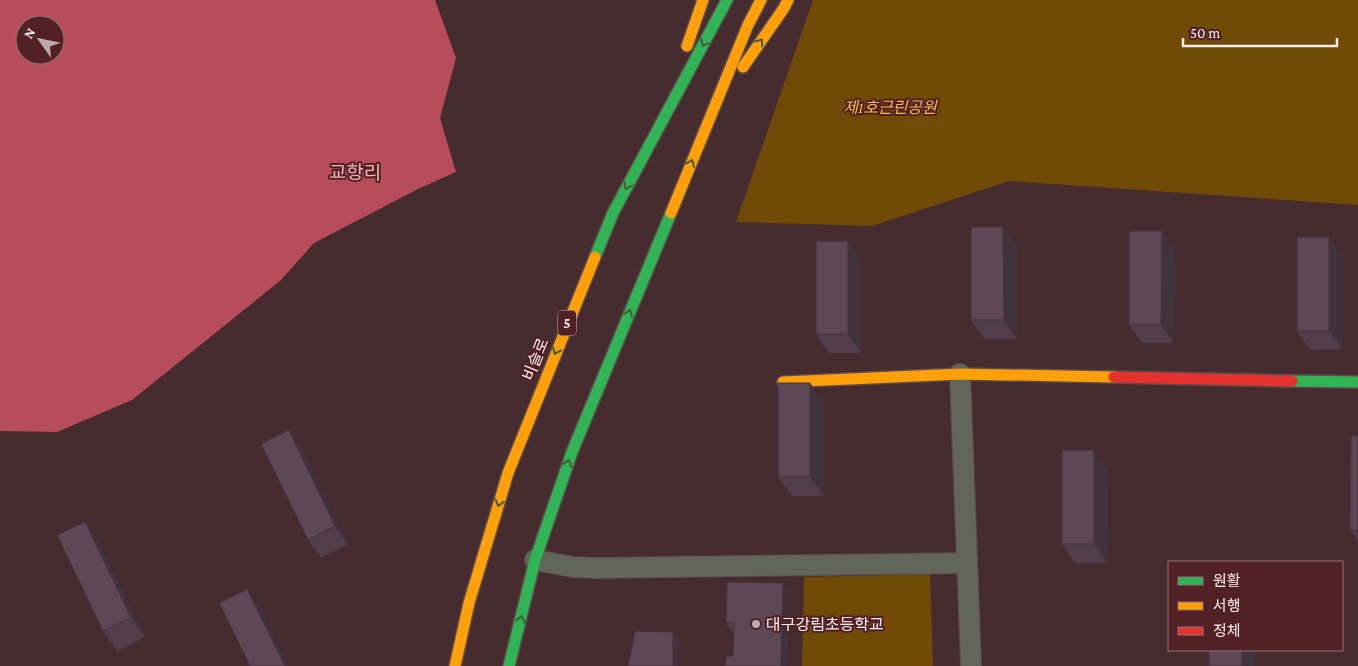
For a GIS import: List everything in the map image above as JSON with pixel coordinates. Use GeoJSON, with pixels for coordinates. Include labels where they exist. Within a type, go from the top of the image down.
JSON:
{"type":"FeatureCollection","features":[{"type":"Feature","properties":{"kind":"main road"},"geometry":{"type":"LineString","coordinates":[[664,116],[703,0]]}},
{"type":"Feature","properties":{"kind":"main road","name":"비슬로"},"geometry":{"type":"LineString","coordinates":[[454,666],[470,603],[508,473],[554,354],[613,213],[727,0]]}},
{"type":"Feature","properties":{"kind":"main road"},"geometry":{"type":"LineString","coordinates":[[509,666],[535,560],[572,452],[712,111],[748,25],[761,0]]}},
{"type":"Feature","properties":{"kind":"main road"},"geometry":{"type":"LineString","coordinates":[[712,111],[788,0]]}},
{"type":"Feature","properties":{"kind":"main road"},"geometry":{"type":"LineString","coordinates":[[783,382],[960,374],[1358,382]]}},
{"type":"Feature","properties":{"kind":"street"},"geometry":{"type":"LineString","coordinates":[[960,374],[971,666]]}},
{"type":"Feature","properties":{"kind":"street"},"geometry":{"type":"LineString","coordinates":[[535,560],[573,567],[597,568],[967,564]]}},
{"type":"Feature","properties":{"kind":"green space","name":"제1호근린공원"},"geometry":{"type":"Polygon","coordinates":[[[813,0],[1358,0],[1358,205],[1009,181],[872,226],[736,222],[813,0]]]}},
{"type":"Feature","properties":{"kind":"green space"},"geometry":{"type":"Polygon","coordinates":[[[930,574],[933,666],[802,666],[804,577],[930,574]]]}},
{"type":"Feature","properties":{"kind":"shaded area"},"geometry":{"type":"Polygon","coordinates":[[[0,0],[435,0],[456,58],[440,118],[456,172],[418,189],[314,243],[281,280],[132,400],[57,432],[0,431],[0,0]]]}},
{"type":"Feature","properties":{"kind":"building"},"geometry":{"type":"Polygon","coordinates":[[[971,227],[1003,227],[1004,320],[971,320],[971,227]]]}},
{"type":"Feature","properties":{"kind":"building"},"geometry":{"type":"Polygon","coordinates":[[[1129,231],[1162,231],[1161,325],[1129,325],[1129,231]]]}},
{"type":"Feature","properties":{"kind":"building"},"geometry":{"type":"Polygon","coordinates":[[[1297,237],[1329,237],[1329,331],[1297,331],[1297,237]]]}},
{"type":"Feature","properties":{"kind":"building"},"geometry":{"type":"Polygon","coordinates":[[[816,241],[848,241],[848,334],[816,334],[816,241]]]}},
{"type":"Feature","properties":{"kind":"building"},"geometry":{"type":"Polygon","coordinates":[[[778,383],[810,383],[810,477],[778,477],[778,383]]]}},
{"type":"Feature","properties":{"kind":"building"},"geometry":{"type":"Polygon","coordinates":[[[289,430],[335,526],[308,540],[261,444],[289,430]]]}},
{"type":"Feature","properties":{"kind":"building"},"geometry":{"type":"Polygon","coordinates":[[[1351,436],[1358,436],[1358,530],[1350,530],[1351,436]]]}},
{"type":"Feature","properties":{"kind":"building"},"geometry":{"type":"Polygon","coordinates":[[[1062,450],[1094,450],[1094,544],[1062,544],[1062,450]]]}},
{"type":"Feature","properties":{"kind":"building"},"geometry":{"type":"Polygon","coordinates":[[[85,522],[131,617],[103,631],[57,535],[85,522]]]}},
{"type":"Feature","properties":{"kind":"building"},"geometry":{"type":"Polygon","coordinates":[[[727,582],[783,583],[781,666],[725,666],[726,656],[733,656],[734,623],[726,623],[727,582]]]}},
{"type":"Feature","properties":{"kind":"building"},"geometry":{"type":"Polygon","coordinates":[[[247,589],[285,666],[250,666],[219,603],[247,589]]]}},
{"type":"Feature","properties":{"kind":"building"},"geometry":{"type":"Polygon","coordinates":[[[635,631],[673,632],[673,666],[628,666],[635,631]]]}},
{"type":"Feature","properties":{"kind":"building"},"geometry":{"type":"Polygon","coordinates":[[[1209,651],[1242,651],[1242,666],[1209,666],[1209,651]]]}},
{"type":"Feature","properties":{"kind":"traffic: fast"},"geometry":{"type":"LineString","coordinates":[[595,257],[613,213],[727,0]]}},
{"type":"Feature","properties":{"kind":"traffic: fast"},"geometry":{"type":"LineString","coordinates":[[509,666],[535,560],[572,452],[671,213]]}},
{"type":"Feature","properties":{"kind":"traffic: fast"},"geometry":{"type":"LineString","coordinates":[[1292,381],[1358,382]]}},
{"type":"Feature","properties":{"kind":"traffic: slow"},"geometry":{"type":"LineString","coordinates":[[687,46],[703,0]]}},
{"type":"Feature","properties":{"kind":"traffic: slow"},"geometry":{"type":"LineString","coordinates":[[671,213],[748,25],[761,0]]}},
{"type":"Feature","properties":{"kind":"traffic: slow"},"geometry":{"type":"LineString","coordinates":[[743,67],[788,0]]}},
{"type":"Feature","properties":{"kind":"traffic: slow"},"geometry":{"type":"LineString","coordinates":[[455,666],[469,603],[508,473],[595,257]]}},
{"type":"Feature","properties":{"kind":"traffic: slow"},"geometry":{"type":"LineString","coordinates":[[783,382],[960,374],[1114,377]]}},
{"type":"Feature","properties":{"kind":"traffic: jam"},"geometry":{"type":"LineString","coordinates":[[1114,377],[1292,381]]}},
{"type":"Feature","properties":{"kind":"place","name":"대구강림초등학교"},"geometry":{"type":"Point","coordinates":[756,624]}},
{"type":"Feature","properties":{"kind":"district","name":"교항리"},"geometry":{"type":"Point","coordinates":[355,172]}}]}
